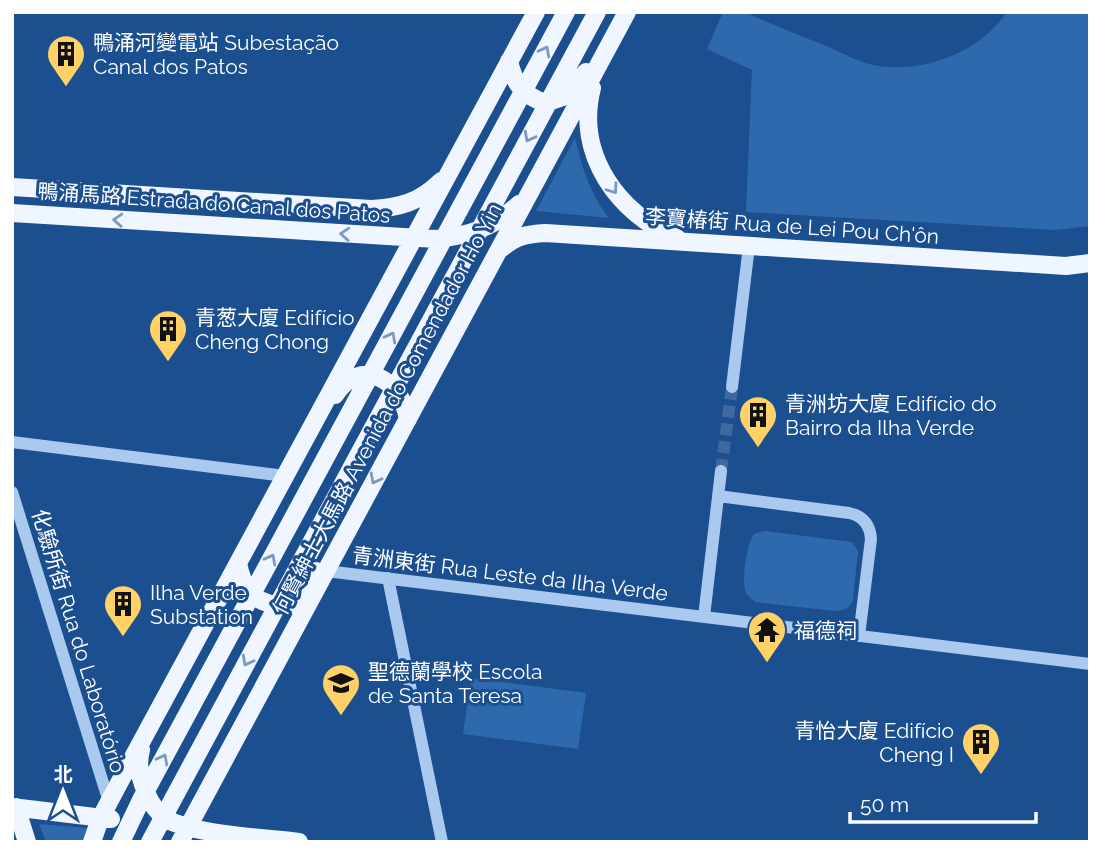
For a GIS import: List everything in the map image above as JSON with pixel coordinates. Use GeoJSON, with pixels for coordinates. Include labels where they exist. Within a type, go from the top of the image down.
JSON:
{"type":"FeatureCollection","features":[{"type":"Feature","properties":{"kind":"main road"},"geometry":{"type":"LineString","coordinates":[[92,842],[105,810],[536,12]]}},
{"type":"Feature","properties":{"kind":"main road"},"geometry":{"type":"LineString","coordinates":[[121,842],[155,773],[566,12]]}},
{"type":"Feature","properties":{"kind":"main road"},"geometry":{"type":"LineString","coordinates":[[150,842],[597,12]]}},
{"type":"Feature","properties":{"kind":"main road","name":"何賢紳士大馬路 Avenida do Comendador Ho Yin"},"geometry":{"type":"LineString","coordinates":[[183,835],[627,12]]}},
{"type":"Feature","properties":{"kind":"main road"},"geometry":{"type":"LineString","coordinates":[[509,61],[519,88],[531,98],[545,103],[563,97],[576,85],[618,30]]}},
{"type":"Feature","properties":{"kind":"main road"},"geometry":{"type":"LineString","coordinates":[[604,55],[595,74],[588,114],[590,135],[603,174],[627,207],[643,220],[680,239],[700,243]]}},
{"type":"Feature","properties":{"kind":"main road","name":"鴨涌馬路 Estrada do Canal dos Patos"},"geometry":{"type":"LineString","coordinates":[[12,187],[391,209],[413,202],[433,189],[449,172]]}},
{"type":"Feature","properties":{"kind":"main road"},"geometry":{"type":"LineString","coordinates":[[413,238],[436,239],[473,234],[505,216],[529,195]]}},
{"type":"Feature","properties":{"kind":"main road","name":"鴨涌馬路 Estrada do Canal dos Patos"},"geometry":{"type":"LineString","coordinates":[[12,213],[413,238]]}},
{"type":"Feature","properties":{"kind":"main road","name":"李寶椿街 Rua de Lei Pou Ch'ôn"},"geometry":{"type":"LineString","coordinates":[[497,253],[515,238],[536,234],[1066,266],[1090,263]]}},
{"type":"Feature","properties":{"kind":"main road"},"geometry":{"type":"LineString","coordinates":[[1066,266],[1090,279]]}},
{"type":"Feature","properties":{"kind":"main road"},"geometry":{"type":"LineString","coordinates":[[300,449],[342,385],[359,377],[372,375],[386,381],[405,403],[408,419]]}},
{"type":"Feature","properties":{"kind":"main road"},"geometry":{"type":"LineString","coordinates":[[238,563],[241,578],[248,591],[259,601],[273,606],[288,606],[347,532]]}},
{"type":"Feature","properties":{"kind":"main road"},"geometry":{"type":"LineString","coordinates":[[145,737],[139,758],[141,781],[150,802],[183,835]]}},
{"type":"Feature","properties":{"kind":"main road"},"geometry":{"type":"LineString","coordinates":[[27,842],[14,807],[105,810],[183,835],[299,842]]}},
{"type":"Feature","properties":{"kind":"street"},"geometry":{"type":"LineString","coordinates":[[732,387],[749,246]]}},
{"type":"Feature","properties":{"kind":"street"},"geometry":{"type":"LineString","coordinates":[[12,442],[285,476]]}},
{"type":"Feature","properties":{"kind":"street"},"geometry":{"type":"LineString","coordinates":[[704,617],[721,471]]}},
{"type":"Feature","properties":{"kind":"street","name":"化驗所街 Rua do Laboratório"},"geometry":{"type":"LineString","coordinates":[[12,492],[105,810]]}},
{"type":"Feature","properties":{"kind":"street"},"geometry":{"type":"LineString","coordinates":[[718,496],[849,513],[864,520],[869,527],[871,539],[859,636]]}},
{"type":"Feature","properties":{"kind":"street","name":"青洲東街 Rua Leste da Ilha Verde"},"geometry":{"type":"LineString","coordinates":[[326,571],[1090,664]]}},
{"type":"Feature","properties":{"kind":"street"},"geometry":{"type":"LineString","coordinates":[[388,578],[442,842]]}},
{"type":"Feature","properties":{"kind":"shaded area"},"geometry":{"type":"Polygon","coordinates":[[[723,12],[744,12],[869,64],[907,67],[927,64],[964,50],[981,40],[1007,12],[1090,12],[1090,226],[1056,230],[746,212],[752,70],[707,49],[723,12]]]}},
{"type":"Feature","properties":{"kind":"shaded area"},"geometry":{"type":"Polygon","coordinates":[[[575,138],[588,180],[609,218],[536,211],[575,138]]]}},
{"type":"Feature","properties":{"kind":"shaded area"},"geometry":{"type":"Polygon","coordinates":[[[765,531],[852,542],[858,551],[853,600],[850,606],[834,611],[756,602],[750,598],[744,584],[747,552],[754,534],[765,531]]]}},
{"type":"Feature","properties":{"kind":"shaded area"},"geometry":{"type":"Polygon","coordinates":[[[471,678],[586,693],[578,749],[463,734],[471,678]]]}},
{"type":"Feature","properties":{"kind":"shaded area"},"geometry":{"type":"Polygon","coordinates":[[[39,824],[89,828],[82,842],[46,842],[39,824]]]}},
{"type":"Feature","properties":{"kind":"tunnel"},"geometry":{"type":"LineString","coordinates":[[721,471],[732,387]]}},
{"type":"Feature","properties":{"kind":"place","name":"鴨涌河變電站 Subestação Canal dos Patos"},"geometry":{"type":"Point","coordinates":[66,88]}},
{"type":"Feature","properties":{"kind":"place","name":"青葱大廈 Edifício Cheng Chong"},"geometry":{"type":"Point","coordinates":[168,363]}},
{"type":"Feature","properties":{"kind":"place","name":"青洲坊大廈 Edifício do Bairro da Ilha Verde"},"geometry":{"type":"Point","coordinates":[758,449]}},
{"type":"Feature","properties":{"kind":"place","name":"Ilha Verde Substation"},"geometry":{"type":"Point","coordinates":[123,638]}},
{"type":"Feature","properties":{"kind":"place","name":"福德祠"},"geometry":{"type":"Point","coordinates":[767,664]}},
{"type":"Feature","properties":{"kind":"place","name":"聖德蘭學校 Escola de Santa Teresa"},"geometry":{"type":"Point","coordinates":[341,717]}},
{"type":"Feature","properties":{"kind":"place","name":"青怡大廈 Edifício Cheng I"},"geometry":{"type":"Point","coordinates":[981,776]}}]}
